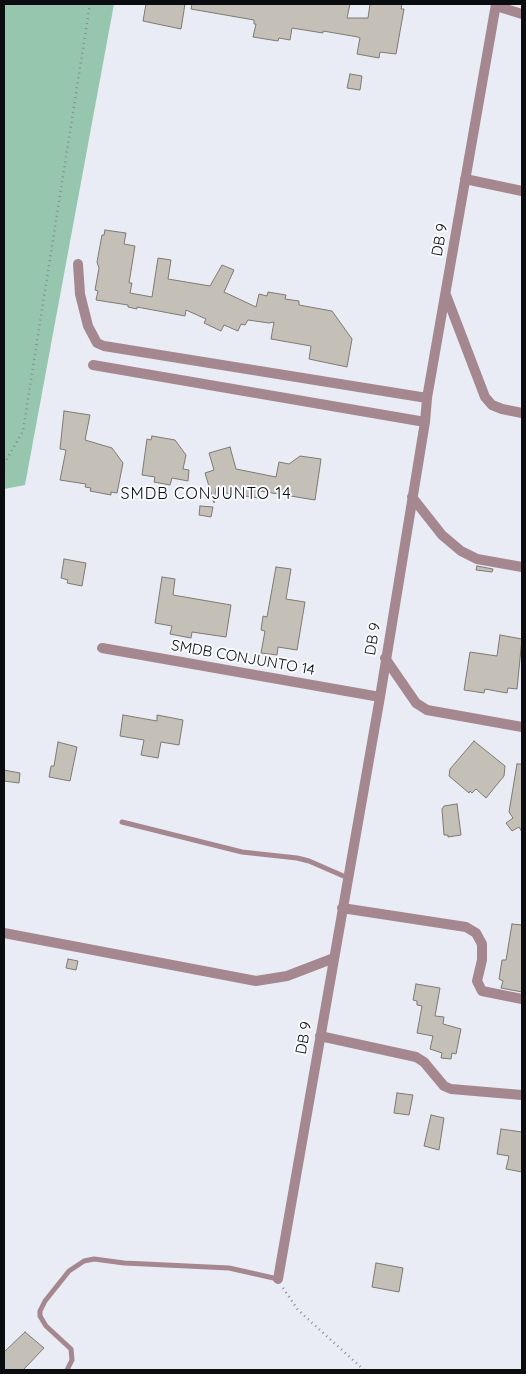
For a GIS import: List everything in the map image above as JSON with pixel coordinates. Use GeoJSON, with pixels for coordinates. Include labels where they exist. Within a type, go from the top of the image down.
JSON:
{"type":"FeatureCollection","features":[{"type":"Feature","properties":{"kind":"street"},"geometry":{"type":"LineString","coordinates":[[496,5],[522,14]]}},
{"type":"Feature","properties":{"kind":"street","name":"DB 9"},"geometry":{"type":"LineString","coordinates":[[278,1279],[380,697],[425,422],[427,398],[496,5]]}},
{"type":"Feature","properties":{"kind":"street"},"geometry":{"type":"LineString","coordinates":[[465,179],[522,191]]}},
{"type":"Feature","properties":{"kind":"street"},"geometry":{"type":"LineString","coordinates":[[78,264],[80,294],[88,326],[97,343],[104,346],[427,398]]}},
{"type":"Feature","properties":{"kind":"street"},"geometry":{"type":"LineString","coordinates":[[446,295],[485,397],[492,405],[522,413]]}},
{"type":"Feature","properties":{"kind":"street"},"geometry":{"type":"LineString","coordinates":[[93,365],[425,422]]}},
{"type":"Feature","properties":{"kind":"street"},"geometry":{"type":"LineString","coordinates":[[412,497],[442,535],[461,551],[477,558],[522,567]]}},
{"type":"Feature","properties":{"kind":"street","name":"SMDB CONJUNTO 14"},"geometry":{"type":"LineString","coordinates":[[102,648],[380,697]]}},
{"type":"Feature","properties":{"kind":"street"},"geometry":{"type":"LineString","coordinates":[[385,658],[416,703],[427,710],[522,727]]}},
{"type":"Feature","properties":{"kind":"street"},"geometry":{"type":"LineString","coordinates":[[342,908],[466,927],[476,933],[482,944],[482,960],[477,981],[482,991],[522,999]]}},
{"type":"Feature","properties":{"kind":"street"},"geometry":{"type":"LineString","coordinates":[[4,933],[256,981],[287,976],[334,958]]}},
{"type":"Feature","properties":{"kind":"street"},"geometry":{"type":"LineString","coordinates":[[320,1036],[416,1057],[424,1062],[444,1086],[451,1089],[522,1095]]}},
{"type":"Feature","properties":{"kind":"lane"},"geometry":{"type":"LineString","coordinates":[[122,822],[235,851],[303,859],[348,878]]}},
{"type":"Feature","properties":{"kind":"lane"},"geometry":{"type":"LineString","coordinates":[[67,1370],[72,1360],[71,1350],[46,1326],[40,1316],[40,1311],[69,1271],[84,1261],[94,1259],[229,1268],[278,1279]]}},
{"type":"Feature","properties":{"kind":"path"},"geometry":{"type":"LineString","coordinates":[[4,464],[23,431],[90,4]]}},
{"type":"Feature","properties":{"kind":"path"},"geometry":{"type":"LineString","coordinates":[[278,1279],[298,1310],[364,1370]]}},
{"type":"Feature","properties":{"kind":"green space"},"geometry":{"type":"Polygon","coordinates":[[[4,4],[114,4],[25,485],[4,489],[4,4]]]}},
{"type":"Feature","properties":{"kind":"building"},"geometry":{"type":"Polygon","coordinates":[[[146,4],[185,4],[181,29],[143,21],[146,4]]]}},
{"type":"Feature","properties":{"kind":"building"},"geometry":{"type":"Polygon","coordinates":[[[192,4],[350,4],[347,18],[368,18],[370,4],[402,4],[401,9],[404,9],[396,54],[380,52],[379,58],[357,54],[360,38],[358,37],[323,31],[323,33],[292,28],[290,40],[279,38],[278,41],[253,37],[256,24],[254,24],[254,20],[191,9],[192,4]]]}},
{"type":"Feature","properties":{"kind":"building"},"geometry":{"type":"Polygon","coordinates":[[[350,74],[362,76],[360,90],[347,88],[350,74]]]}},
{"type":"Feature","properties":{"kind":"building"},"geometry":{"type":"Polygon","coordinates":[[[105,230],[126,233],[124,244],[135,246],[129,283],[132,283],[130,293],[152,297],[158,258],[171,260],[168,279],[210,286],[222,265],[234,270],[224,292],[256,307],[259,294],[267,296],[268,292],[286,295],[285,299],[299,301],[299,305],[332,311],[352,339],[347,367],[309,359],[311,346],[271,339],[274,322],[248,320],[245,325],[241,324],[238,331],[224,325],[221,331],[204,323],[206,319],[186,310],[185,316],[137,307],[137,309],[128,307],[128,305],[96,300],[98,291],[95,290],[99,268],[97,262],[102,235],[104,235],[105,230]]]}},
{"type":"Feature","properties":{"kind":"building"},"geometry":{"type":"Polygon","coordinates":[[[64,411],[90,415],[85,440],[112,448],[123,463],[117,493],[111,492],[111,495],[90,491],[91,488],[85,487],[86,484],[60,480],[66,450],[60,449],[64,411]]]}},
{"type":"Feature","properties":{"kind":"building"},"geometry":{"type":"Polygon","coordinates":[[[152,436],[175,440],[186,455],[183,469],[189,470],[188,481],[172,478],[170,485],[154,482],[155,477],[142,475],[147,439],[151,440],[152,436]]]}},
{"type":"Feature","properties":{"kind":"building"},"geometry":{"type":"Polygon","coordinates":[[[230,447],[236,469],[276,477],[279,462],[289,464],[300,456],[321,459],[315,500],[260,491],[258,498],[226,493],[216,488],[214,503],[205,473],[214,470],[209,453],[230,447]]]}},
{"type":"Feature","properties":{"kind":"building"},"geometry":{"type":"Polygon","coordinates":[[[200,506],[213,507],[211,517],[199,515],[200,506]]]}},
{"type":"Feature","properties":{"kind":"building"},"geometry":{"type":"Polygon","coordinates":[[[64,559],[86,563],[82,586],[67,583],[68,580],[61,578],[64,559]]]}},
{"type":"Feature","properties":{"kind":"building"},"geometry":{"type":"Polygon","coordinates":[[[477,566],[493,569],[492,572],[476,570],[477,566]]]}},
{"type":"Feature","properties":{"kind":"building"},"geometry":{"type":"Polygon","coordinates":[[[276,567],[291,569],[286,599],[305,602],[297,650],[278,647],[277,655],[261,653],[265,631],[261,630],[263,616],[267,617],[276,567]]]}},
{"type":"Feature","properties":{"kind":"building"},"geometry":{"type":"Polygon","coordinates":[[[162,577],[175,579],[173,595],[231,605],[226,637],[192,632],[191,638],[170,634],[172,626],[155,623],[162,577]]]}},
{"type":"Feature","properties":{"kind":"building"},"geometry":{"type":"Polygon","coordinates":[[[500,635],[522,639],[517,689],[508,688],[507,693],[485,689],[484,693],[464,690],[470,652],[497,656],[500,635]]]}},
{"type":"Feature","properties":{"kind":"building"},"geometry":{"type":"Polygon","coordinates":[[[123,715],[157,721],[157,715],[183,720],[179,745],[161,742],[158,758],[141,755],[144,740],[120,736],[123,715]]]}},
{"type":"Feature","properties":{"kind":"building"},"geometry":{"type":"Polygon","coordinates":[[[474,741],[505,766],[504,776],[486,798],[476,789],[469,793],[449,776],[450,769],[474,741]]]}},
{"type":"Feature","properties":{"kind":"building"},"geometry":{"type":"Polygon","coordinates":[[[58,742],[77,747],[70,781],[49,777],[51,766],[54,766],[58,742]]]}},
{"type":"Feature","properties":{"kind":"building"},"geometry":{"type":"Polygon","coordinates":[[[517,764],[522,764],[522,832],[519,827],[512,831],[506,823],[513,818],[509,812],[517,764]]]}},
{"type":"Feature","properties":{"kind":"building"},"geometry":{"type":"Polygon","coordinates":[[[4,770],[20,773],[19,783],[4,781],[4,770]]]}},
{"type":"Feature","properties":{"kind":"building"},"geometry":{"type":"Polygon","coordinates":[[[457,804],[461,835],[448,837],[448,835],[444,835],[442,809],[444,806],[457,804]]]}},
{"type":"Feature","properties":{"kind":"building"},"geometry":{"type":"Polygon","coordinates":[[[512,924],[522,925],[522,992],[501,988],[503,981],[499,979],[502,960],[506,960],[512,924]]]}},
{"type":"Feature","properties":{"kind":"building"},"geometry":{"type":"Polygon","coordinates":[[[68,959],[78,961],[76,970],[66,968],[68,959]]]}},
{"type":"Feature","properties":{"kind":"building"},"geometry":{"type":"Polygon","coordinates":[[[416,984],[440,988],[435,1016],[444,1017],[443,1024],[461,1029],[456,1054],[452,1053],[451,1059],[441,1058],[442,1053],[430,1049],[433,1036],[417,1033],[422,1006],[417,1005],[417,1001],[413,1000],[416,984]]]}},
{"type":"Feature","properties":{"kind":"building"},"geometry":{"type":"Polygon","coordinates":[[[397,1093],[413,1095],[409,1115],[394,1113],[397,1093]]]}},
{"type":"Feature","properties":{"kind":"building"},"geometry":{"type":"Polygon","coordinates":[[[431,1115],[444,1118],[439,1150],[424,1146],[431,1115]]]}},
{"type":"Feature","properties":{"kind":"building"},"geometry":{"type":"Polygon","coordinates":[[[501,1129],[522,1132],[522,1172],[506,1169],[509,1156],[497,1154],[501,1129]]]}},
{"type":"Feature","properties":{"kind":"building"},"geometry":{"type":"Polygon","coordinates":[[[376,1263],[403,1268],[399,1292],[372,1287],[376,1263]]]}},
{"type":"Feature","properties":{"kind":"building"},"geometry":{"type":"Polygon","coordinates":[[[25,1332],[44,1348],[23,1370],[4,1370],[4,1352],[25,1332]]]}},
{"type":"Feature","properties":{"kind":"district","name":"SMDB CONJUNTO 14"},"geometry":{"type":"Point","coordinates":[206,494]}}]}
